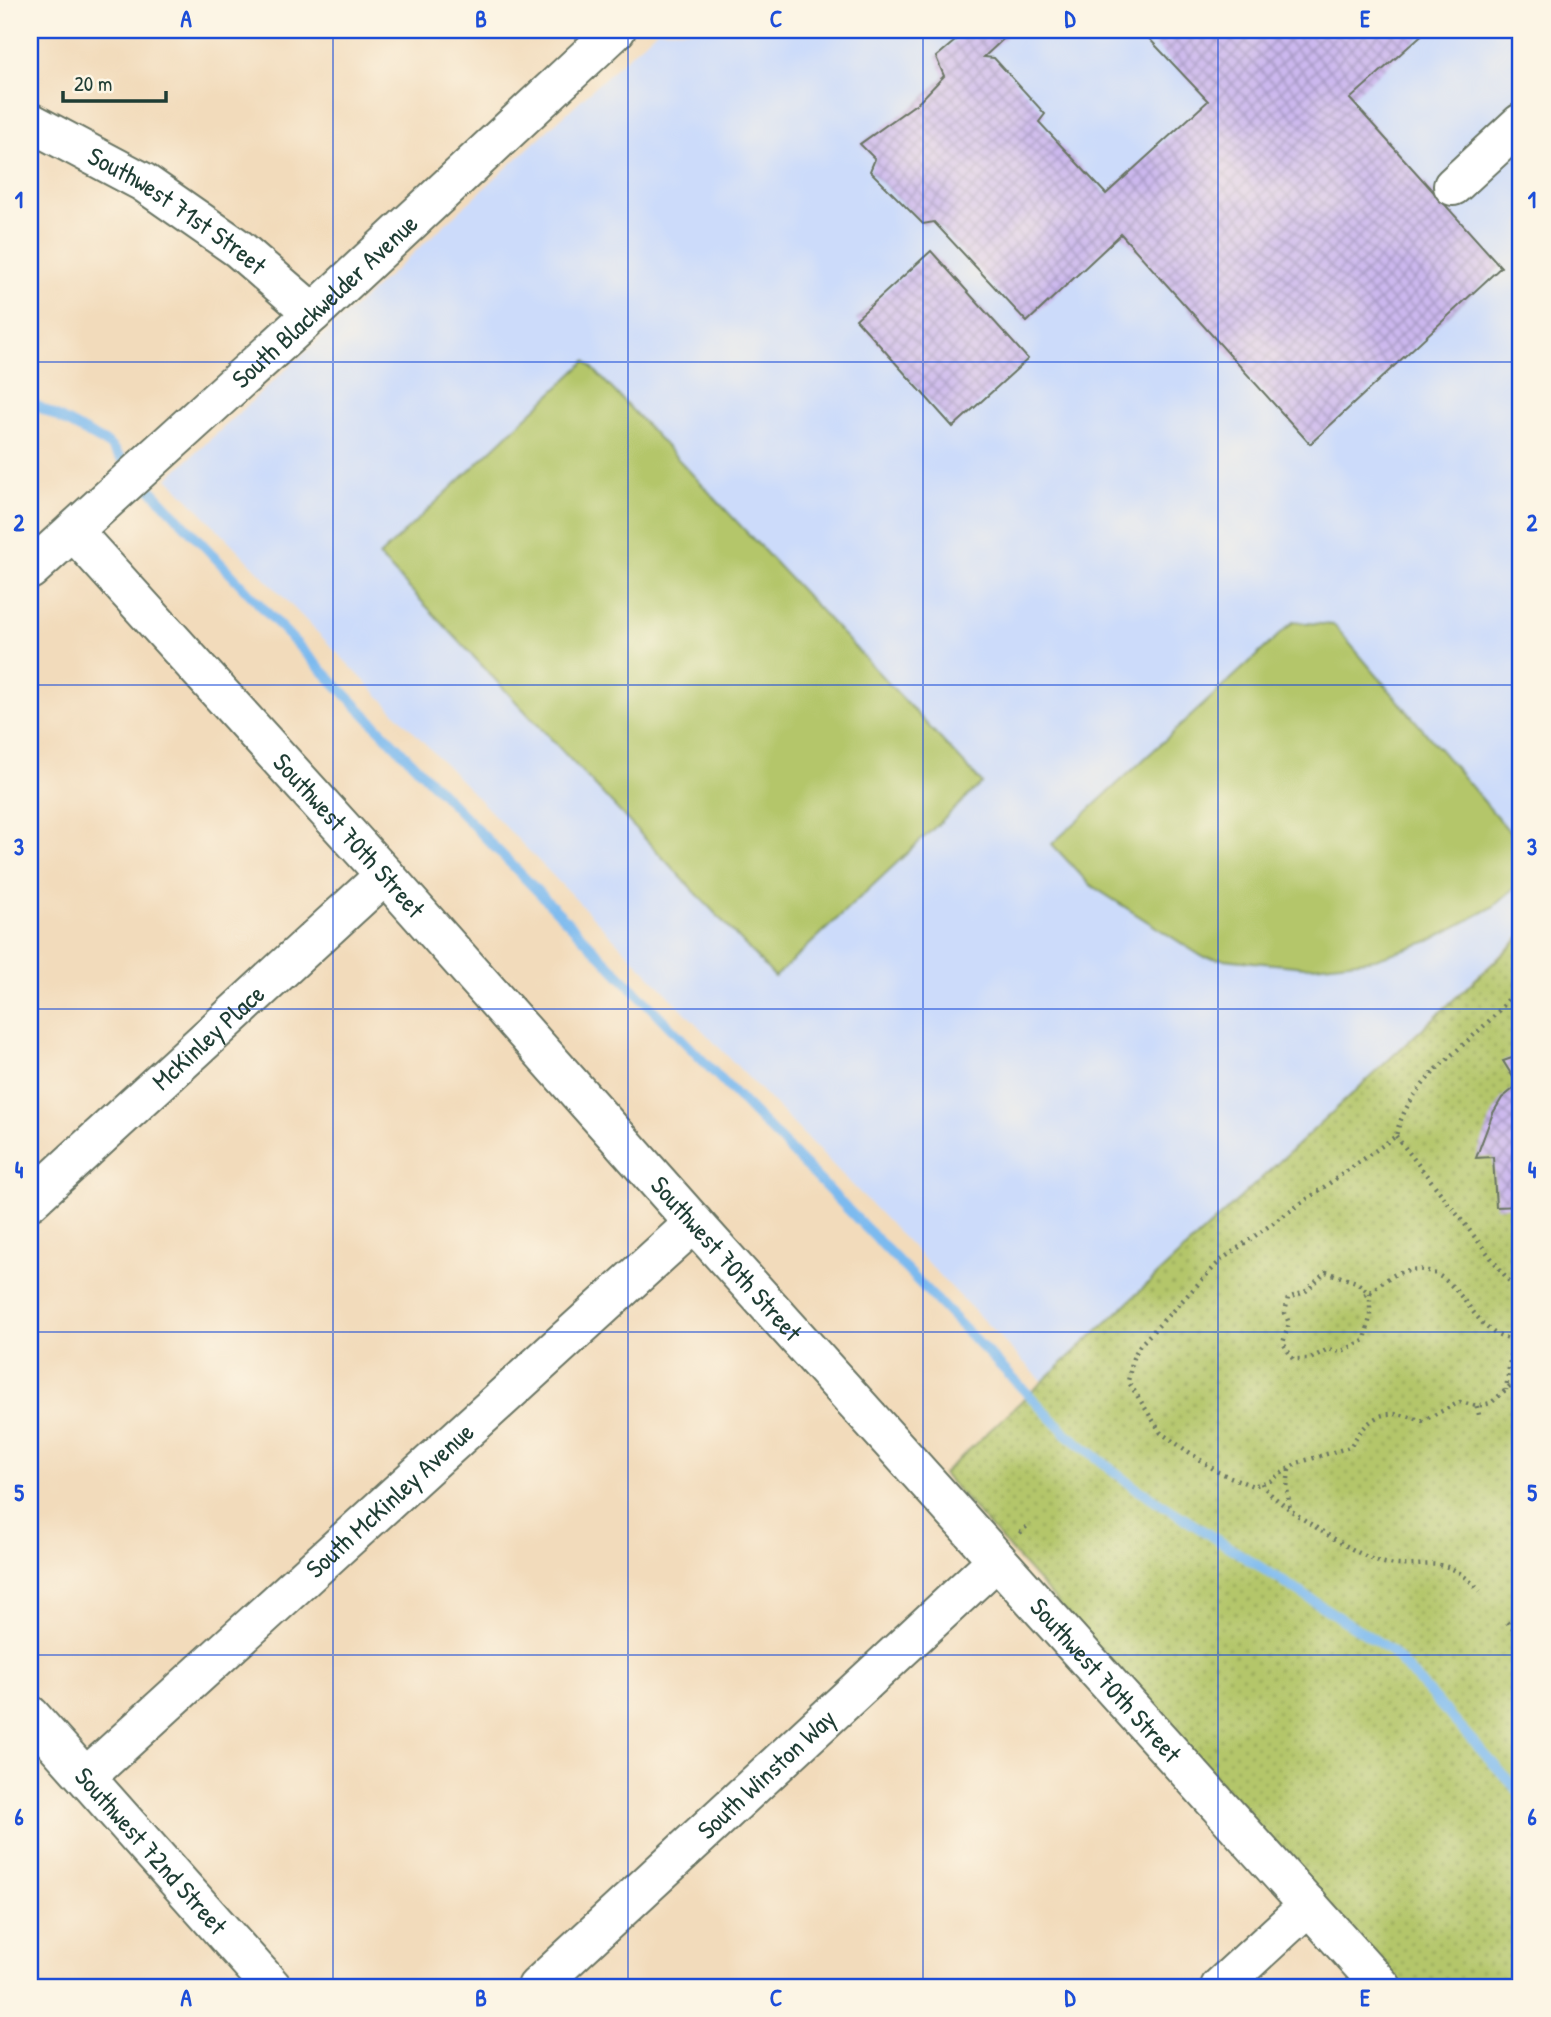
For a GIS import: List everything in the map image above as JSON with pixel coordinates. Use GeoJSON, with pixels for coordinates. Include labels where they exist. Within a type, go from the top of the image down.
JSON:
{"type":"FeatureCollection","features":[{"type":"Feature","properties":{"kind":"street","name":"South Blackwelder Avenue"},"geometry":{"type":"LineString","coordinates":[[30,570],[313,313],[596,36]]}},
{"type":"Feature","properties":{"kind":"street","name":"Southwest 71st Street"},"geometry":{"type":"LineString","coordinates":[[30,122],[143,182],[239,249],[313,313]]}},
{"type":"Feature","properties":{"kind":"street"},"geometry":{"type":"LineString","coordinates":[[1453,186],[1521,123]]}},
{"type":"Feature","properties":{"kind":"street","name":"Southwest 70th Street"},"geometry":{"type":"LineString","coordinates":[[73,531],[1382,1987]]}},
{"type":"Feature","properties":{"kind":"street","name":"McKinley Place"},"geometry":{"type":"LineString","coordinates":[[30,1201],[385,875]]}},
{"type":"Feature","properties":{"kind":"street","name":"South McKinley Avenue"},"geometry":{"type":"LineString","coordinates":[[86,1777],[694,1223]]}},
{"type":"Feature","properties":{"kind":"street","name":"South Winston Way"},"geometry":{"type":"LineString","coordinates":[[537,1987],[997,1560]]}},
{"type":"Feature","properties":{"kind":"street","name":"Southwest 72nd Street"},"geometry":{"type":"LineString","coordinates":[[30,1715],[272,1987]]}},
{"type":"Feature","properties":{"kind":"street"},"geometry":{"type":"LineString","coordinates":[[1220,1987],[1309,1905]]}},
{"type":"Feature","properties":{"kind":"path"},"geometry":{"type":"LineString","coordinates":[[1521,983],[1494,1016],[1458,1046],[1427,1079],[1399,1122],[1396,1136],[1221,1260],[1140,1345],[1133,1358],[1128,1381],[1161,1433],[1218,1472],[1253,1486],[1289,1469],[1350,1447],[1361,1428],[1374,1417],[1400,1413],[1422,1421],[1460,1402],[1477,1406],[1491,1404],[1521,1376]]}},
{"type":"Feature","properties":{"kind":"path"},"geometry":{"type":"LineString","coordinates":[[1396,1136],[1513,1286],[1516,1316],[1506,1390]]}},
{"type":"Feature","properties":{"kind":"path"},"geometry":{"type":"LineString","coordinates":[[1370,1293],[1356,1282],[1326,1272],[1306,1292],[1288,1297],[1285,1313],[1289,1323],[1283,1343],[1293,1359],[1310,1359],[1328,1349],[1340,1352],[1365,1340],[1370,1317],[1370,1293],[1374,1286],[1401,1272],[1423,1270],[1440,1275],[1495,1336],[1511,1340],[1521,1338]]}},
{"type":"Feature","properties":{"kind":"path"},"geometry":{"type":"LineString","coordinates":[[1364,1295],[1370,1293]]}},
{"type":"Feature","properties":{"kind":"path"},"geometry":{"type":"LineString","coordinates":[[1477,1406],[1479,1415]]}},
{"type":"Feature","properties":{"kind":"path"},"geometry":{"type":"LineString","coordinates":[[1289,1469],[1287,1488],[1290,1510]]}},
{"type":"Feature","properties":{"kind":"path"},"geometry":{"type":"LineString","coordinates":[[1262,1483],[1265,1492],[1290,1510],[1373,1560],[1395,1566],[1448,1565],[1465,1574],[1479,1591]]}},
{"type":"Feature","properties":{"kind":"path"},"geometry":{"type":"LineString","coordinates":[[1507,1622],[1521,1636]]}},
{"type":"Feature","properties":{"kind":"shaded area"},"geometry":{"type":"Polygon","coordinates":[[[657,30],[1521,30],[1521,935],[1042,1381],[168,478],[657,30]]]}},
{"type":"Feature","properties":{"kind":"green space"},"geometry":{"type":"Polygon","coordinates":[[[586,361],[982,783],[775,977],[379,556],[586,361]]]}},
{"type":"Feature","properties":{"kind":"green space"},"geometry":{"type":"Polygon","coordinates":[[[1293,622],[1334,625],[1521,845],[1521,882],[1493,907],[1429,941],[1375,959],[1305,967],[1203,957],[1089,884],[1052,844],[1293,622]]]}},
{"type":"Feature","properties":{"kind":"green space"},"geometry":{"type":"Polygon","coordinates":[[[1521,937],[1521,1987],[1400,1987],[943,1474],[1521,937]]]}},
{"type":"Feature","properties":{"kind":"building"},"geometry":{"type":"Polygon","coordinates":[[[968,30],[1013,30],[984,57],[994,58],[1045,114],[1039,122],[1106,194],[1208,101],[1141,30],[1281,30],[1285,34],[1290,30],[1427,30],[1350,99],[1501,267],[1310,444],[1121,234],[1027,322],[934,222],[923,224],[870,171],[875,159],[860,144],[920,101],[944,76],[936,57],[968,30]]]}},
{"type":"Feature","properties":{"kind":"building"},"geometry":{"type":"Polygon","coordinates":[[[931,251],[1028,359],[953,427],[856,319],[931,251]]]}},
{"type":"Feature","properties":{"kind":"building"},"geometry":{"type":"Polygon","coordinates":[[[1521,1055],[1521,1206],[1496,1207],[1493,1157],[1476,1158],[1493,1113],[1502,1098],[1518,1085],[1503,1061],[1521,1055]]]}},
{"type":"Feature","properties":{"kind":"waterway"},"geometry":{"type":"LineString","coordinates":[[30,402],[108,444],[312,660],[1067,1434],[1133,1486],[1389,1649],[1521,1794]]}}]}
